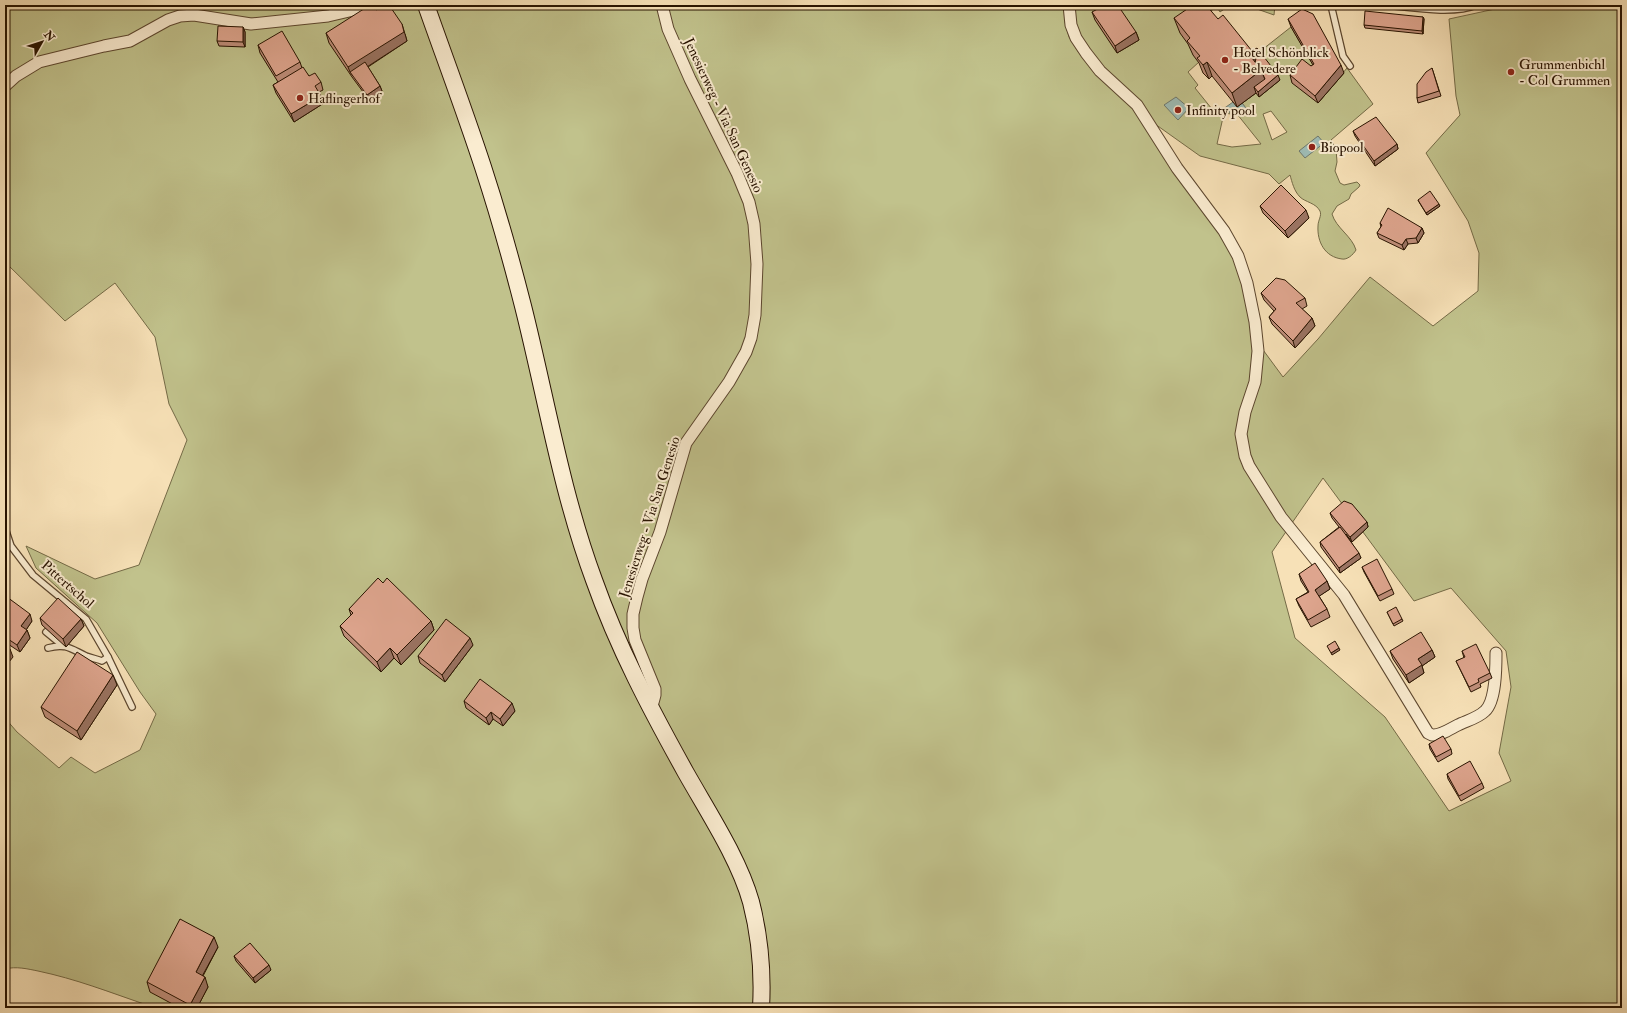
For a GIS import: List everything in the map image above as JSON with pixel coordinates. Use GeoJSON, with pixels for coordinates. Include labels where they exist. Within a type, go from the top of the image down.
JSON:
{"type":"FeatureCollection","features":[{"type":"Feature","properties":{"kind":"main road"},"geometry":{"type":"LineString","coordinates":[[426,5],[482,165],[504,235],[523,307],[578,535],[594,583],[629,666],[651,710],[722,836],[747,890],[760,947],[762,984],[761,1008]]}},
{"type":"Feature","properties":{"kind":"street"},"geometry":{"type":"LineString","coordinates":[[5,86],[16,76],[39,62],[130,41],[168,20],[180,16],[194,15],[251,24],[328,16],[375,5]]}},
{"type":"Feature","properties":{"kind":"street","name":"Jenesierweg - Via San Genesio"},"geometry":{"type":"LineString","coordinates":[[651,710],[655,689],[635,640],[633,628],[637,597],[642,579],[660,532],[686,443],[729,382],[746,352],[751,338],[755,315],[757,288],[756,238],[749,202],[737,173],[690,79],[668,29],[662,5]]}},
{"type":"Feature","properties":{"kind":"street"},"geometry":{"type":"LineString","coordinates":[[1068,5],[1071,25],[1076,38],[1086,53],[1100,71],[1137,105],[1177,168],[1224,231],[1238,256],[1247,283],[1255,322],[1258,350],[1255,382],[1242,424],[1243,444],[1249,466],[1281,517],[1344,595],[1428,733],[1432,735],[1440,734],[1487,710],[1490,705],[1494,686],[1496,654]]}},
{"type":"Feature","properties":{"kind":"lane"},"geometry":{"type":"LineString","coordinates":[[1331,5],[1343,56],[1350,66]]}},
{"type":"Feature","properties":{"kind":"lane"},"geometry":{"type":"LineString","coordinates":[[1384,5],[1443,9],[1460,9],[1476,5]]}},
{"type":"Feature","properties":{"kind":"lane","name":"Pittertschol"},"geometry":{"type":"LineString","coordinates":[[5,528],[11,546],[33,575],[86,619],[108,657],[132,707]]}},
{"type":"Feature","properties":{"kind":"lane"},"geometry":{"type":"LineString","coordinates":[[46,632],[63,646]]}},
{"type":"Feature","properties":{"kind":"lane"},"geometry":{"type":"LineString","coordinates":[[48,648],[58,645],[70,647],[87,656],[102,661],[108,657]]}},
{"type":"Feature","properties":{"kind":"green space"},"geometry":{"type":"Polygon","coordinates":[[[5,5],[328,5],[332,10],[349,5],[1064,5],[1065,22],[1069,37],[1079,53],[1126,98],[1226,242],[1236,260],[1255,339],[1283,377],[1318,339],[1370,277],[1433,326],[1478,291],[1479,253],[1468,221],[1426,153],[1460,115],[1456,96],[1449,19],[1495,9],[1495,5],[1622,5],[1622,1008],[148,1008],[144,1004],[52,974],[26,969],[5,969],[5,718],[17,732],[59,768],[71,757],[95,773],[140,750],[156,714],[140,692],[97,623],[36,568],[26,546],[95,579],[139,565],[187,440],[169,404],[155,337],[115,283],[65,321],[7,264],[5,266],[5,5]],[[1323,478],[1272,552],[1295,638],[1385,717],[1449,811],[1511,781],[1499,753],[1511,687],[1506,651],[1451,588],[1414,601],[1323,478]]]}},
{"type":"Feature","properties":{"kind":"green space"},"geometry":{"type":"Polygon","coordinates":[[[1075,5],[1230,5],[1220,12],[1217,7],[1206,14],[1196,53],[1199,62],[1188,72],[1198,85],[1195,88],[1216,114],[1226,107],[1231,114],[1224,113],[1217,144],[1232,147],[1261,144],[1237,114],[1249,113],[1242,103],[1256,92],[1260,96],[1258,53],[1291,27],[1317,72],[1318,103],[1347,68],[1373,104],[1331,140],[1336,149],[1337,162],[1335,171],[1340,183],[1344,185],[1357,182],[1360,185],[1351,194],[1349,199],[1337,206],[1332,214],[1337,224],[1354,245],[1356,250],[1353,254],[1344,259],[1336,258],[1323,248],[1318,232],[1318,224],[1321,215],[1320,211],[1316,206],[1302,199],[1298,195],[1290,175],[1279,184],[1269,174],[1200,156],[1155,124],[1140,103],[1097,60],[1080,34],[1075,20],[1075,5]],[[1271,111],[1263,114],[1272,140],[1287,132],[1271,111]]]}},
{"type":"Feature","properties":{"kind":"green space"},"geometry":{"type":"Polygon","coordinates":[[[1244,5],[1275,5],[1274,15],[1257,9],[1251,9],[1244,5]]]}},
{"type":"Feature","properties":{"kind":"water","name":"Infinity pool"},"geometry":{"type":"Polygon","coordinates":[[[1176,97],[1189,108],[1178,120],[1164,105],[1176,97]]]}},
{"type":"Feature","properties":{"kind":"water"},"geometry":{"type":"Polygon","coordinates":[[[1233,102],[1242,103],[1250,113],[1231,114],[1226,107],[1233,102]]]}},
{"type":"Feature","properties":{"kind":"water","name":"Biopool"},"geometry":{"type":"Polygon","coordinates":[[[1318,136],[1324,143],[1305,158],[1299,151],[1318,136]]]}},
{"type":"Feature","properties":{"kind":"building"},"geometry":{"type":"Polygon","coordinates":[[[370,5],[373,5],[376,10],[384,5],[389,5],[402,24],[404,32],[348,67],[326,33],[370,5]]]}},
{"type":"Feature","properties":{"kind":"building"},"geometry":{"type":"Polygon","coordinates":[[[1105,5],[1116,5],[1119,7],[1136,32],[1115,46],[1092,12],[1105,5]]]}},
{"type":"Feature","properties":{"kind":"building","name":"Hotel Schönblick - Belvedere"},"geometry":{"type":"Polygon","coordinates":[[[1193,5],[1206,5],[1218,19],[1223,15],[1252,51],[1249,54],[1261,70],[1232,93],[1207,62],[1203,65],[1197,58],[1200,56],[1187,41],[1190,38],[1174,18],[1193,5]]]}},
{"type":"Feature","properties":{"kind":"building"},"geometry":{"type":"Polygon","coordinates":[[[1302,9],[1313,14],[1341,65],[1315,96],[1290,75],[1302,59],[1311,66],[1314,64],[1288,19],[1302,9]]]}},
{"type":"Feature","properties":{"kind":"building"},"geometry":{"type":"Polygon","coordinates":[[[1365,11],[1423,17],[1422,31],[1364,25],[1365,11]]]}},
{"type":"Feature","properties":{"kind":"building"},"geometry":{"type":"Polygon","coordinates":[[[218,26],[243,27],[243,42],[217,41],[218,26]]]}},
{"type":"Feature","properties":{"kind":"building"},"geometry":{"type":"Polygon","coordinates":[[[282,31],[300,62],[276,76],[258,45],[282,31]]]}},
{"type":"Feature","properties":{"kind":"building"},"geometry":{"type":"Polygon","coordinates":[[[1257,48],[1278,75],[1258,92],[1254,87],[1265,79],[1255,61],[1256,60],[1252,51],[1257,48]]]}},
{"type":"Feature","properties":{"kind":"building"},"geometry":{"type":"Polygon","coordinates":[[[365,62],[380,86],[367,95],[350,72],[365,62]]]}},
{"type":"Feature","properties":{"kind":"building","name":"Haflingerhof"},"geometry":{"type":"Polygon","coordinates":[[[303,67],[309,76],[315,73],[321,82],[315,86],[321,96],[291,114],[273,85],[303,67]]]}},
{"type":"Feature","properties":{"kind":"building"},"geometry":{"type":"Polygon","coordinates":[[[1432,68],[1439,91],[1417,98],[1417,84],[1426,72],[1432,68]]]}},
{"type":"Feature","properties":{"kind":"building"},"geometry":{"type":"Polygon","coordinates":[[[1376,117],[1397,144],[1374,161],[1353,131],[1376,117]]]}},
{"type":"Feature","properties":{"kind":"building"},"geometry":{"type":"Polygon","coordinates":[[[1281,185],[1306,210],[1285,231],[1260,206],[1281,185]]]}},
{"type":"Feature","properties":{"kind":"building"},"geometry":{"type":"Polygon","coordinates":[[[1430,191],[1439,204],[1426,213],[1418,200],[1430,191]]]}},
{"type":"Feature","properties":{"kind":"building"},"geometry":{"type":"Polygon","coordinates":[[[1388,208],[1422,228],[1416,238],[1406,239],[1402,245],[1377,233],[1382,225],[1380,223],[1388,208]]]}},
{"type":"Feature","properties":{"kind":"building"},"geometry":{"type":"Polygon","coordinates":[[[1276,278],[1285,280],[1305,298],[1296,303],[1312,318],[1293,341],[1269,317],[1276,309],[1261,293],[1276,278]]]}},
{"type":"Feature","properties":{"kind":"building"},"geometry":{"type":"Polygon","coordinates":[[[1344,501],[1352,504],[1367,522],[1350,537],[1330,513],[1344,501]]]}},
{"type":"Feature","properties":{"kind":"building"},"geometry":{"type":"Polygon","coordinates":[[[1340,527],[1359,553],[1339,568],[1320,542],[1340,527]]]}},
{"type":"Feature","properties":{"kind":"building"},"geometry":{"type":"Polygon","coordinates":[[[1377,559],[1392,589],[1378,596],[1362,567],[1377,559]]]}},
{"type":"Feature","properties":{"kind":"building"},"geometry":{"type":"Polygon","coordinates":[[[1315,563],[1327,581],[1315,590],[1327,609],[1308,620],[1296,599],[1309,592],[1299,574],[1315,563]]]}},
{"type":"Feature","properties":{"kind":"building"},"geometry":{"type":"Polygon","coordinates":[[[378,578],[383,583],[387,578],[431,621],[397,655],[390,648],[377,662],[340,626],[353,613],[349,609],[378,578]]]}},
{"type":"Feature","properties":{"kind":"building"},"geometry":{"type":"Polygon","coordinates":[[[7,597],[30,614],[21,626],[27,630],[17,645],[5,637],[5,601],[7,597]]]}},
{"type":"Feature","properties":{"kind":"building"},"geometry":{"type":"Polygon","coordinates":[[[58,598],[81,619],[63,639],[40,618],[58,598]]]}},
{"type":"Feature","properties":{"kind":"building"},"geometry":{"type":"Polygon","coordinates":[[[1396,607],[1402,619],[1393,624],[1387,612],[1396,607]]]}},
{"type":"Feature","properties":{"kind":"building"},"geometry":{"type":"Polygon","coordinates":[[[446,619],[470,638],[442,675],[418,656],[446,619]]]}},
{"type":"Feature","properties":{"kind":"building"},"geometry":{"type":"Polygon","coordinates":[[[1421,632],[1432,650],[1418,659],[1422,665],[1406,675],[1390,651],[1421,632]]]}},
{"type":"Feature","properties":{"kind":"building"},"geometry":{"type":"Polygon","coordinates":[[[1335,641],[1339,648],[1331,653],[1327,646],[1335,641]]]}},
{"type":"Feature","properties":{"kind":"building"},"geometry":{"type":"Polygon","coordinates":[[[1476,644],[1490,673],[1478,679],[1479,682],[1469,687],[1456,661],[1465,657],[1462,651],[1476,644]]]}},
{"type":"Feature","properties":{"kind":"building"},"geometry":{"type":"Polygon","coordinates":[[[5,645],[10,649],[5,656],[5,645]]]}},
{"type":"Feature","properties":{"kind":"building"},"geometry":{"type":"Polygon","coordinates":[[[77,652],[113,675],[77,731],[41,707],[77,652]]]}},
{"type":"Feature","properties":{"kind":"building"},"geometry":{"type":"Polygon","coordinates":[[[480,679],[512,703],[500,719],[491,712],[486,718],[464,701],[480,679]]]}},
{"type":"Feature","properties":{"kind":"building"},"geometry":{"type":"Polygon","coordinates":[[[1443,736],[1451,749],[1436,757],[1429,744],[1443,736]]]}},
{"type":"Feature","properties":{"kind":"building"},"geometry":{"type":"Polygon","coordinates":[[[1470,761],[1482,783],[1459,796],[1447,774],[1470,761]]]}},
{"type":"Feature","properties":{"kind":"building"},"geometry":{"type":"Polygon","coordinates":[[[180,919],[214,937],[196,972],[205,977],[190,1005],[147,982],[180,919]]]}},
{"type":"Feature","properties":{"kind":"building"},"geometry":{"type":"Polygon","coordinates":[[[250,943],[269,965],[253,978],[234,956],[250,943]]]}},
{"type":"Feature","properties":{"kind":"place","name":"Hotel Schönblick - Belvedere"},"geometry":{"type":"Point","coordinates":[1225,60]}},
{"type":"Feature","properties":{"kind":"place","name":"Grummenbichl - Col Grummen"},"geometry":{"type":"Point","coordinates":[1511,72]}},
{"type":"Feature","properties":{"kind":"place","name":"Haflingerhof"},"geometry":{"type":"Point","coordinates":[300,98]}},
{"type":"Feature","properties":{"kind":"place","name":"Infinity pool"},"geometry":{"type":"Point","coordinates":[1178,110]}},
{"type":"Feature","properties":{"kind":"place","name":"Biopool"},"geometry":{"type":"Point","coordinates":[1312,147]}}]}
